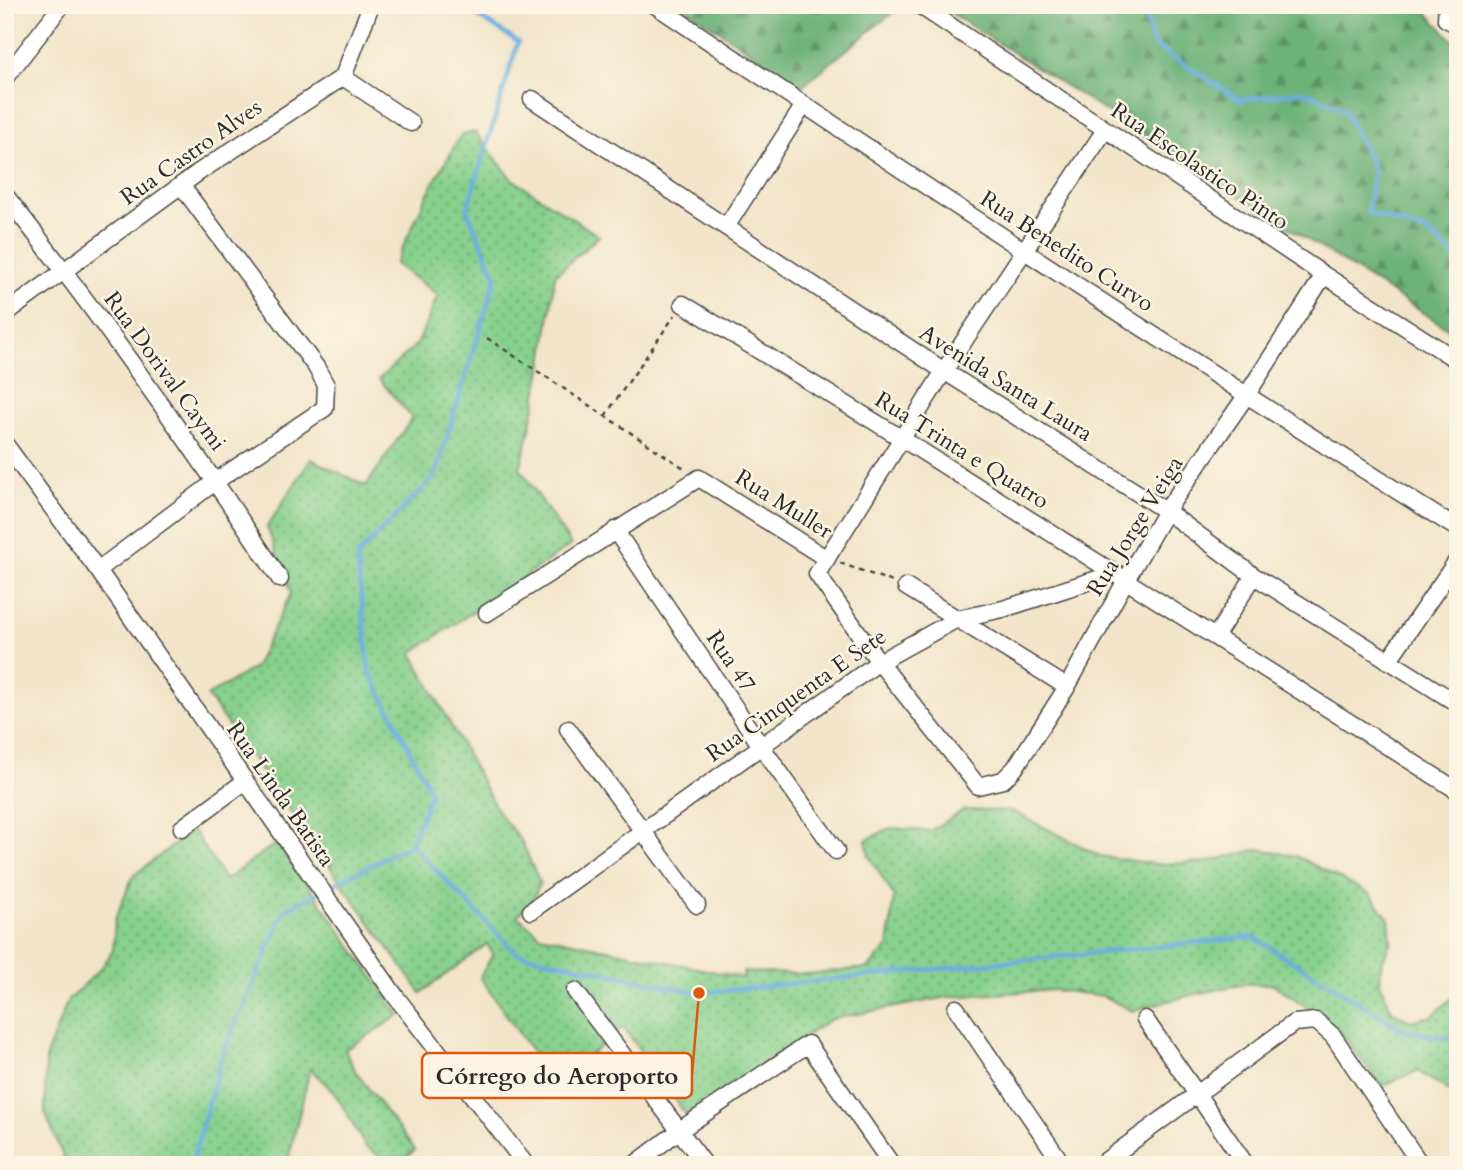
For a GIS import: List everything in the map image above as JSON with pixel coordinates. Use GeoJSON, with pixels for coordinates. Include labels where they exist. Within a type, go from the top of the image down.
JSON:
{"type":"FeatureCollection","features":[{"type":"Feature","properties":{"kind":"street"},"geometry":{"type":"LineString","coordinates":[[5,78],[62,5]]}},
{"type":"Feature","properties":{"kind":"street"},"geometry":{"type":"LineString","coordinates":[[371,5],[343,77],[411,123]]}},
{"type":"Feature","properties":{"kind":"street","name":"Rua Benedito Curvo"},"geometry":{"type":"LineString","coordinates":[[655,5],[1246,397],[1458,529]]}},
{"type":"Feature","properties":{"kind":"street","name":"Rua Escolastico Pinto"},"geometry":{"type":"LineString","coordinates":[[919,5],[1458,361]]}},
{"type":"Feature","properties":{"kind":"street","name":"Rua Castro Alves"},"geometry":{"type":"LineString","coordinates":[[5,314],[181,185],[343,77]]}},
{"type":"Feature","properties":{"kind":"street","name":"Avenida Santa Laura"},"geometry":{"type":"LineString","coordinates":[[532,99],[943,372],[1166,511],[1254,576],[1458,704]]}},
{"type":"Feature","properties":{"kind":"street"},"geometry":{"type":"LineString","coordinates":[[726,227],[804,105]]}},
{"type":"Feature","properties":{"kind":"street"},"geometry":{"type":"LineString","coordinates":[[879,662],[817,574],[943,372],[1105,130]]}},
{"type":"Feature","properties":{"kind":"street"},"geometry":{"type":"LineString","coordinates":[[98,570],[216,481],[325,408],[326,385],[316,367],[181,185]]}},
{"type":"Feature","properties":{"kind":"street","name":"Rua Dorival Caymi"},"geometry":{"type":"LineString","coordinates":[[5,195],[65,271],[216,481],[280,579]]}},
{"type":"Feature","properties":{"kind":"street","name":"Rua Jorge Veiga"},"geometry":{"type":"LineString","coordinates":[[879,662],[978,786],[1003,780],[1015,768],[1068,687],[1121,576],[1246,397],[1324,275]]}},
{"type":"Feature","properties":{"kind":"street","name":"Rua Trinta e Quatro"},"geometry":{"type":"LineString","coordinates":[[683,304],[1121,576],[1458,791]]}},
{"type":"Feature","properties":{"kind":"street","name":"Rua Linda Batista"},"geometry":{"type":"LineString","coordinates":[[5,444],[98,570],[396,997],[526,1165]]}},
{"type":"Feature","properties":{"kind":"street"},"geometry":{"type":"LineString","coordinates":[[487,612],[699,478]]}},
{"type":"Feature","properties":{"kind":"street","name":"Rua Muller"},"geometry":{"type":"LineString","coordinates":[[699,478],[827,559]]}},
{"type":"Feature","properties":{"kind":"street","name":"Rua 47"},"geometry":{"type":"LineString","coordinates":[[615,530],[761,746],[836,851]]}},
{"type":"Feature","properties":{"kind":"street"},"geometry":{"type":"LineString","coordinates":[[1388,661],[1458,559]]}},
{"type":"Feature","properties":{"kind":"street","name":"Rua Cinquenta E Sete"},"geometry":{"type":"LineString","coordinates":[[531,911],[879,662],[957,619],[1121,576]]}},
{"type":"Feature","properties":{"kind":"street"},"geometry":{"type":"LineString","coordinates":[[1215,637],[1254,576]]}},
{"type":"Feature","properties":{"kind":"street"},"geometry":{"type":"LineString","coordinates":[[906,587],[1068,687]]}},
{"type":"Feature","properties":{"kind":"street"},"geometry":{"type":"LineString","coordinates":[[568,729],[697,905]]}},
{"type":"Feature","properties":{"kind":"street"},"geometry":{"type":"LineString","coordinates":[[182,828],[244,782]]}},
{"type":"Feature","properties":{"kind":"street"},"geometry":{"type":"LineString","coordinates":[[575,991],[705,1165]]}},
{"type":"Feature","properties":{"kind":"street"},"geometry":{"type":"LineString","coordinates":[[957,1008],[1063,1165]]}},
{"type":"Feature","properties":{"kind":"street"},"geometry":{"type":"LineString","coordinates":[[1145,1019],[1246,1165]]}},
{"type":"Feature","properties":{"kind":"street"},"geometry":{"type":"LineString","coordinates":[[1100,1165],[1294,1023],[1316,1021],[1333,1036],[1421,1165]]}},
{"type":"Feature","properties":{"kind":"street"},"geometry":{"type":"LineString","coordinates":[[634,1165],[680,1130],[808,1044],[892,1165]]}},
{"type":"Feature","properties":{"kind":"path"},"geometry":{"type":"LineString","coordinates":[[605,416],[683,304]]}},
{"type":"Feature","properties":{"kind":"path","name":"Rua Muller"},"geometry":{"type":"LineString","coordinates":[[487,338],[699,478]]}},
{"type":"Feature","properties":{"kind":"path","name":"Rua Muller"},"geometry":{"type":"LineString","coordinates":[[827,559],[906,587]]}},
{"type":"Feature","properties":{"kind":"green space"},"geometry":{"type":"Polygon","coordinates":[[[680,5],[900,5],[901,6],[802,86],[680,5]]]}},
{"type":"Feature","properties":{"kind":"green space"},"geometry":{"type":"Polygon","coordinates":[[[938,5],[1419,5],[1458,45],[1458,335],[938,5]]]}},
{"type":"Feature","properties":{"kind":"green space"},"geometry":{"type":"Polygon","coordinates":[[[475,132],[512,179],[599,236],[555,275],[541,372],[520,468],[571,545],[412,653],[498,812],[522,842],[540,883],[533,900],[517,916],[540,935],[744,978],[743,972],[805,974],[868,968],[888,947],[894,896],[869,856],[866,840],[890,828],[930,831],[964,810],[1012,811],[1100,856],[1155,864],[1206,862],[1259,849],[1296,856],[1370,894],[1389,919],[1391,941],[1381,965],[1380,984],[1392,1011],[1410,1021],[1432,1016],[1451,999],[1458,999],[1458,1096],[1417,1071],[1382,1086],[1336,1027],[1273,984],[1245,984],[1132,1011],[1103,996],[1054,990],[948,997],[831,1019],[687,1116],[623,1027],[555,1085],[480,977],[493,954],[487,944],[421,993],[207,696],[255,667],[291,593],[267,527],[311,459],[366,486],[412,418],[379,379],[418,343],[438,295],[395,264],[429,191],[461,135],[475,132]]]}},
{"type":"Feature","properties":{"kind":"green space"},"geometry":{"type":"Polygon","coordinates":[[[193,830],[225,880],[278,842],[400,1015],[345,1050],[356,1072],[415,1150],[405,1158],[381,1157],[365,1146],[331,1089],[310,1069],[287,1165],[69,1165],[64,1159],[45,1112],[46,1056],[68,1000],[102,967],[113,950],[115,919],[133,876],[193,830]]]}},
{"type":"Feature","properties":{"kind":"waterway"},"geometry":{"type":"LineString","coordinates":[[473,5],[473,13],[518,42],[467,210],[496,277],[435,476],[357,556],[369,670],[431,792],[411,844],[516,953],[699,993],[1253,937],[1403,1030],[1458,1040]]}},
{"type":"Feature","properties":{"kind":"waterway"},"geometry":{"type":"LineString","coordinates":[[1143,5],[1154,45],[1240,100],[1303,91],[1344,109],[1374,169],[1368,213],[1427,232],[1458,259]]}},
{"type":"Feature","properties":{"kind":"waterway"},"geometry":{"type":"LineString","coordinates":[[191,1165],[223,1053],[285,910],[411,844]]}},
{"type":"Feature","properties":{"kind":"place","name":"Córrego do Aeroporto"},"geometry":{"type":"Point","coordinates":[699,993]}}]}
